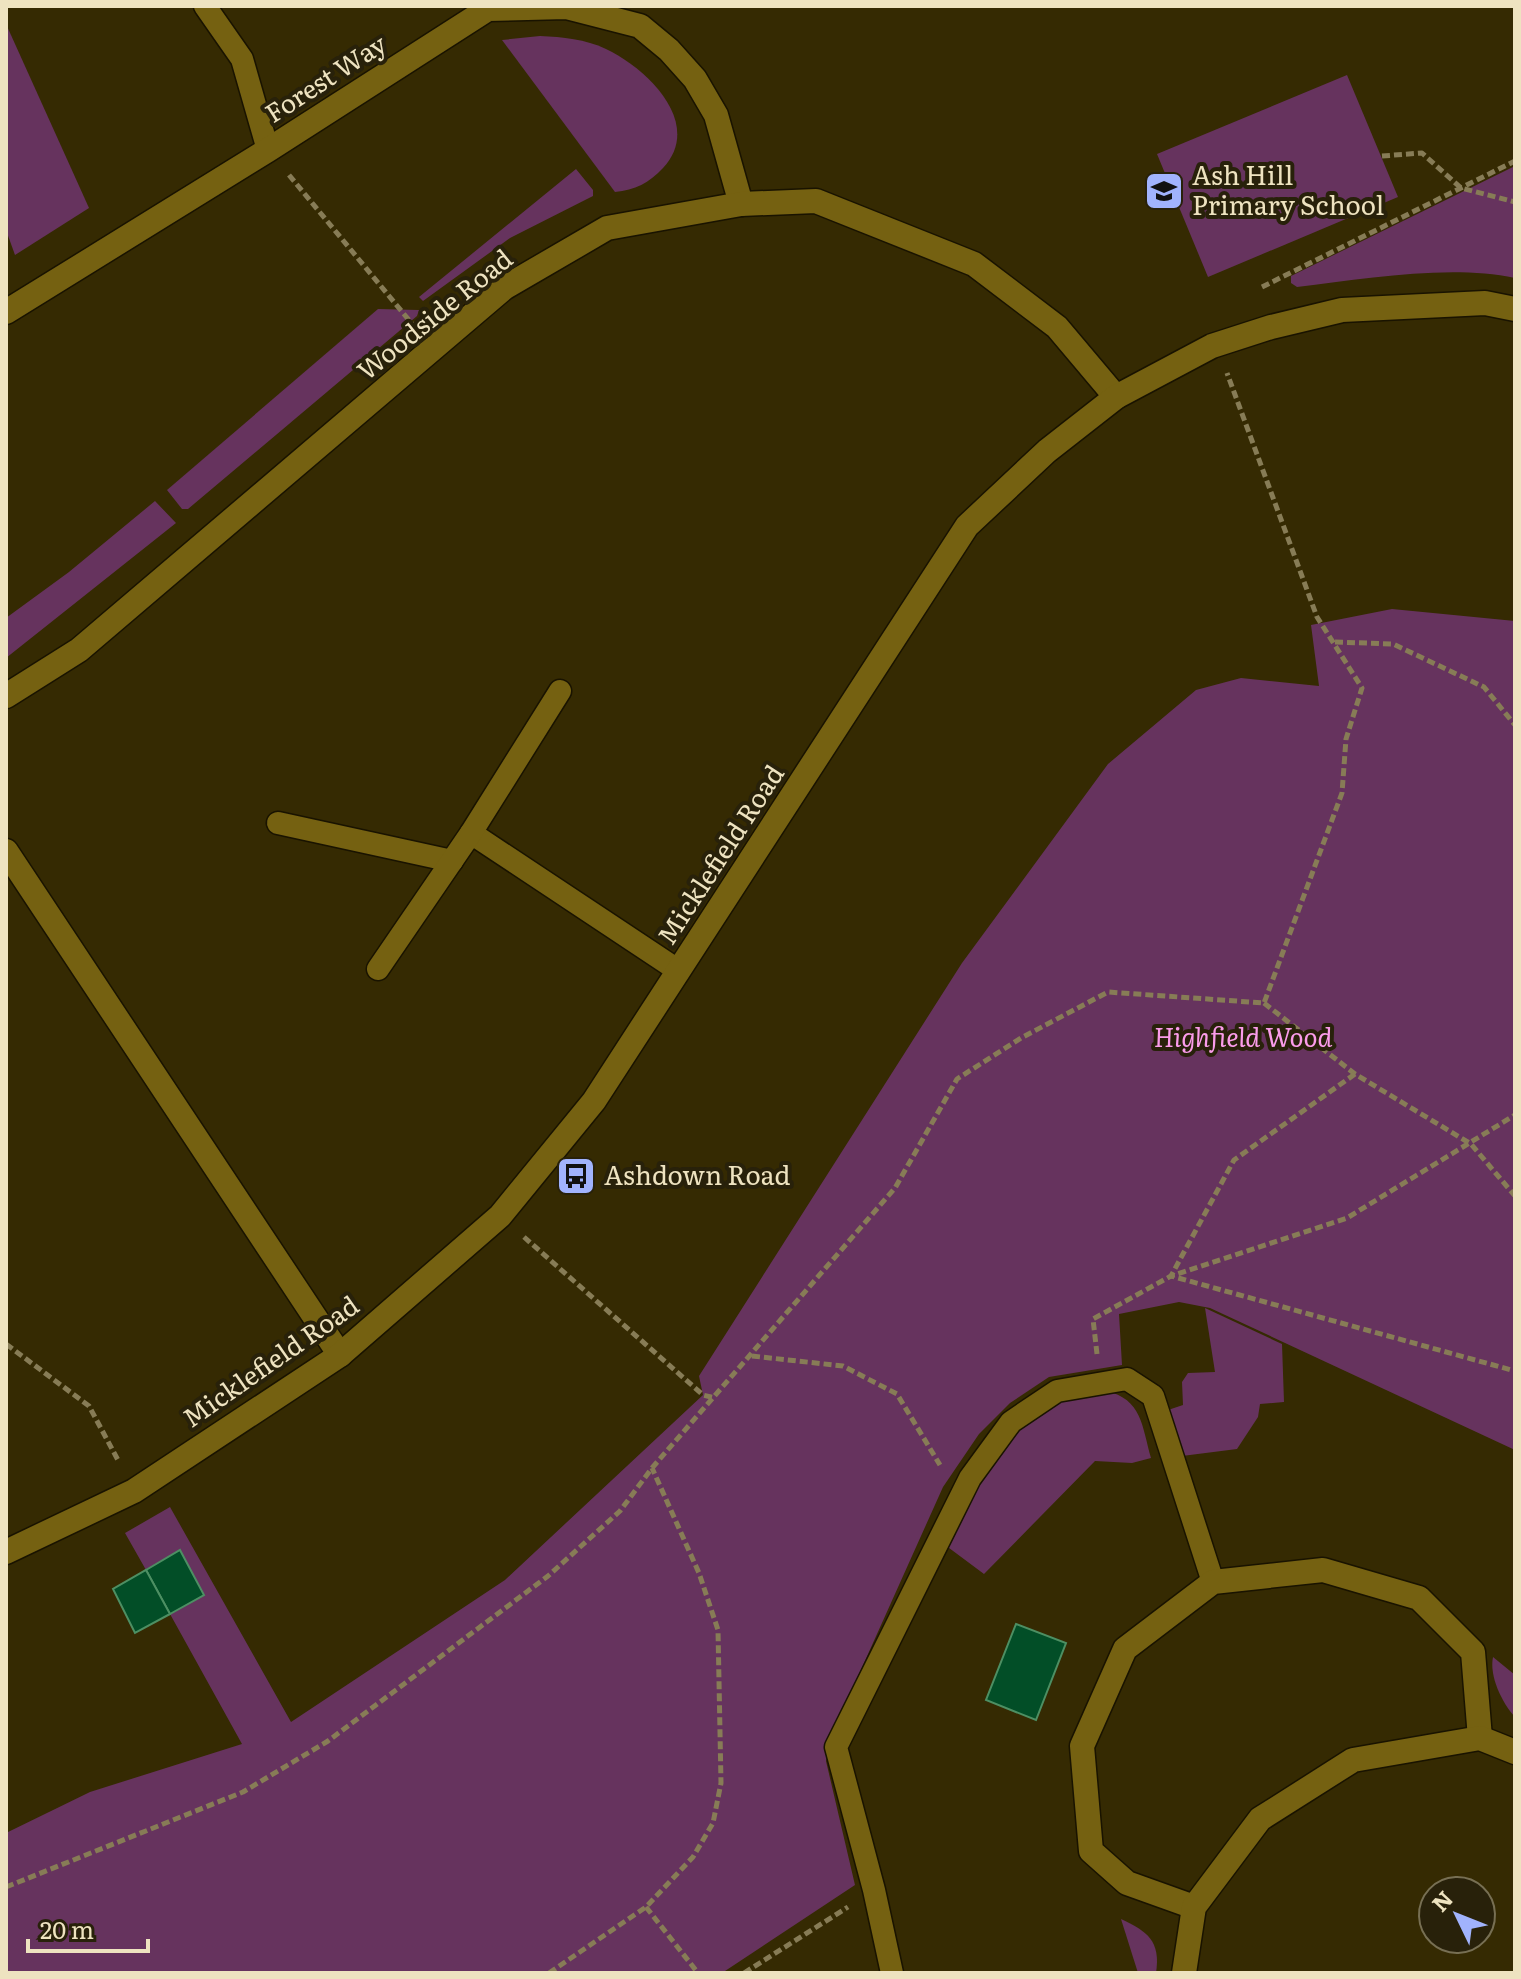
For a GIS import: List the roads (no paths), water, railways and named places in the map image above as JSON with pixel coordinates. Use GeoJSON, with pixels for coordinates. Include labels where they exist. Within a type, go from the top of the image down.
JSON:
{"type":"FeatureCollection","features":[{"type":"Feature","properties":{"kind":"street","name":"Forest Way"},"geometry":{"type":"LineString","coordinates":[[6,312],[268,150],[488,7],[566,7],[640,26],[669,50],[695,79],[716,115],[741,204]]}},
{"type":"Feature","properties":{"kind":"street","name":"Woodside Road"},"geometry":{"type":"LineString","coordinates":[[6,696],[79,650],[504,288],[607,228],[741,204],[816,201],[974,264],[1057,327],[1116,397]]}},
{"type":"Feature","properties":{"kind":"street","name":"Micklefield Road"},"geometry":{"type":"LineString","coordinates":[[6,1552],[134,1491],[340,1355],[500,1216],[594,1101],[967,526],[1047,451],[1116,397],[1212,346],[1271,327],[1342,310],[1485,303],[1515,309]]}},
{"type":"Feature","properties":{"kind":"street"},"geometry":{"type":"LineString","coordinates":[[6,851],[340,1355]]}},
{"type":"Feature","properties":{"kind":"street"},"geometry":{"type":"LineString","coordinates":[[1194,1907],[1127,1883],[1091,1851],[1082,1746],[1125,1649],[1213,1582],[1323,1570],[1419,1598],[1473,1652],[1480,1738]]}},
{"type":"Feature","properties":{"kind":"street"},"geometry":{"type":"LineString","coordinates":[[1184,1973],[1194,1907],[1260,1819],[1353,1760],[1480,1738],[1515,1752]]}},
{"type":"Feature","properties":{"kind":"lane"},"geometry":{"type":"LineString","coordinates":[[205,6],[242,59],[268,150]]}},
{"type":"Feature","properties":{"kind":"lane"},"geometry":{"type":"LineString","coordinates":[[378,969],[471,833],[560,691]]}},
{"type":"Feature","properties":{"kind":"lane"},"geometry":{"type":"LineString","coordinates":[[278,823],[452,861]]}},
{"type":"Feature","properties":{"kind":"lane"},"geometry":{"type":"LineString","coordinates":[[471,833],[679,971]]}},
{"type":"Feature","properties":{"kind":"lane"},"geometry":{"type":"LineString","coordinates":[[892,1973],[874,1890],[836,1747],[970,1478],[1011,1422],[1057,1391],[1100,1383],[1127,1379],[1153,1396],[1213,1582]]}},
{"type":"Feature","properties":{"kind":"place","name":"Ash Hill Primary School"},"geometry":{"type":"Point","coordinates":[1164,191]}},
{"type":"Feature","properties":{"kind":"place","name":"Ashdown Road"},"geometry":{"type":"Point","coordinates":[576,1176]}},
{"type":"Feature","properties":{"kind":"park label","name":"Highfield Wood"},"geometry":{"type":"Point","coordinates":[1243,1038]}}]}
